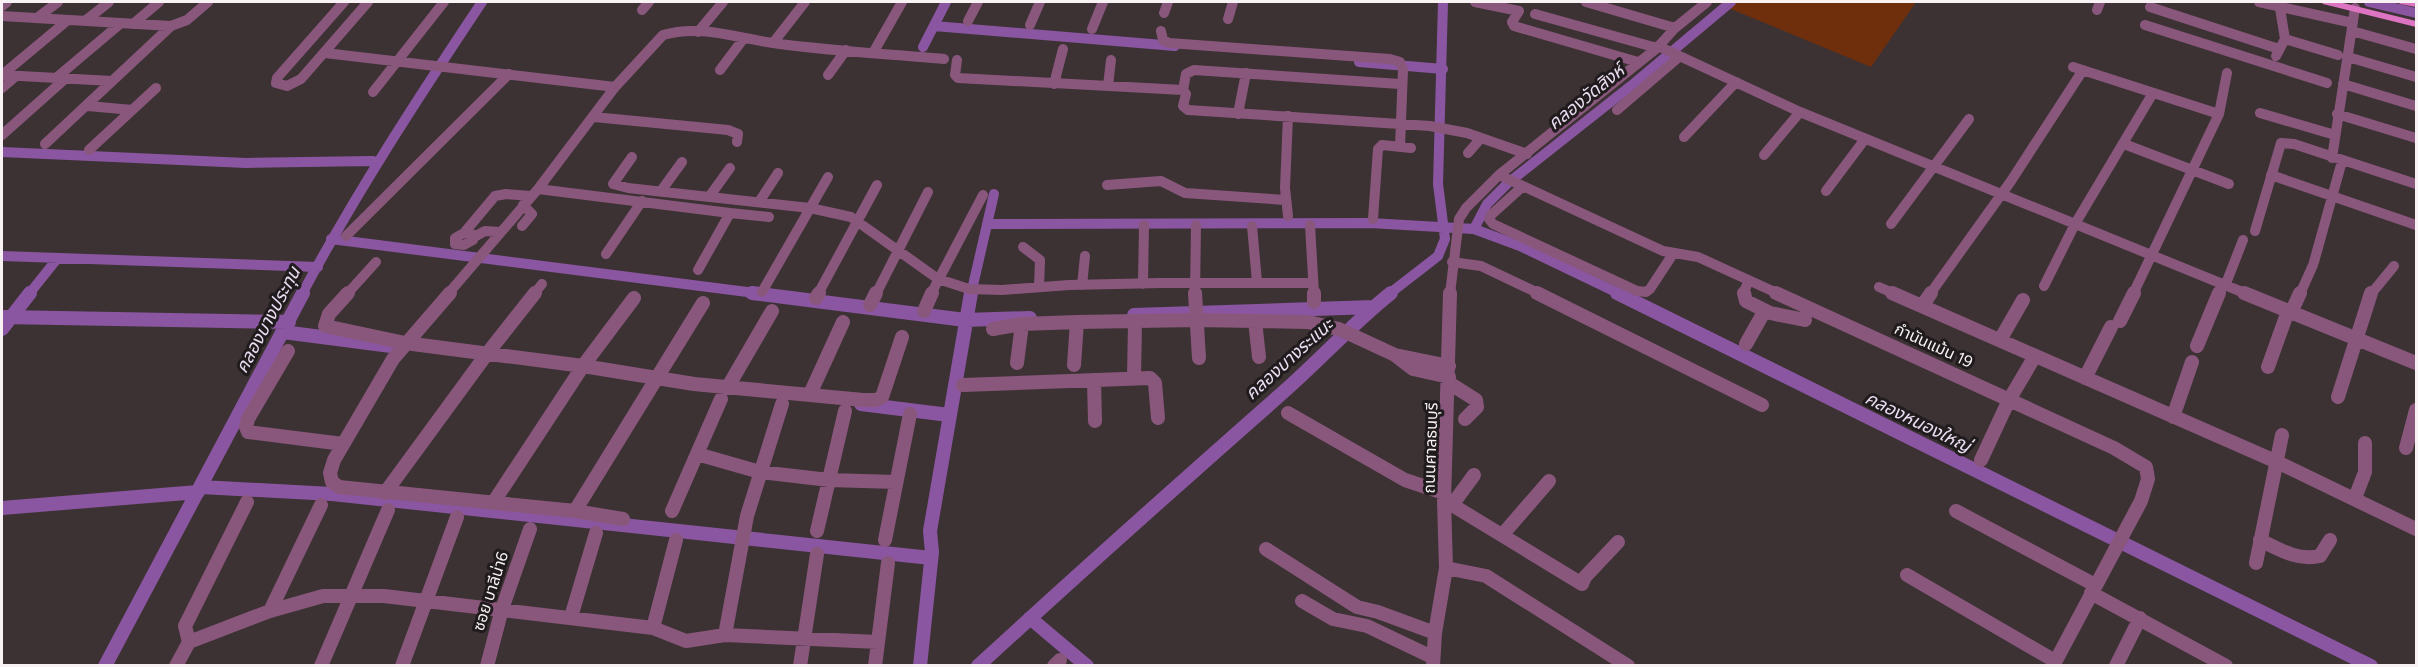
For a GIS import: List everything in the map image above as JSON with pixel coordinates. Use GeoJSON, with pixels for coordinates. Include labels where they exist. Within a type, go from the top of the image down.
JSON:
{"type":"FeatureCollection","features":[{"type":"Feature","properties":{"kind":"main road"},"geometry":{"type":"LineString","coordinates":[[2327,2],[2416,24]]}},
{"type":"Feature","properties":{"kind":"main road"},"geometry":{"type":"LineString","coordinates":[[2404,2],[2416,4]]}},
{"type":"Feature","properties":{"kind":"street"},"geometry":{"type":"LineString","coordinates":[[2,6],[7,2]]}},
{"type":"Feature","properties":{"kind":"street"},"geometry":{"type":"LineString","coordinates":[[37,18],[58,2]]}},
{"type":"Feature","properties":{"kind":"street"},"geometry":{"type":"LineString","coordinates":[[85,21],[109,2]]}},
{"type":"Feature","properties":{"kind":"street"},"geometry":{"type":"LineString","coordinates":[[133,24],[159,2]]}},
{"type":"Feature","properties":{"kind":"street"},"geometry":{"type":"LineString","coordinates":[[45,144],[171,26],[187,20],[208,2]]}},
{"type":"Feature","properties":{"kind":"street"},"geometry":{"type":"LineString","coordinates":[[344,2],[277,78],[276,83],[286,86],[296,83],[368,2]]}},
{"type":"Feature","properties":{"kind":"street"},"geometry":{"type":"LineString","coordinates":[[373,92],[444,2]]}},
{"type":"Feature","properties":{"kind":"street"},"geometry":{"type":"LineString","coordinates":[[642,10],[649,2]]}},
{"type":"Feature","properties":{"kind":"street"},"geometry":{"type":"LineString","coordinates":[[698,32],[723,2]]}},
{"type":"Feature","properties":{"kind":"street"},"geometry":{"type":"LineString","coordinates":[[773,43],[805,2]]}},
{"type":"Feature","properties":{"kind":"street"},"geometry":{"type":"LineString","coordinates":[[873,53],[902,2]]}},
{"type":"Feature","properties":{"kind":"street"},"geometry":{"type":"LineString","coordinates":[[968,21],[978,2]]}},
{"type":"Feature","properties":{"kind":"street"},"geometry":{"type":"LineString","coordinates":[[1030,25],[1040,2]]}},
{"type":"Feature","properties":{"kind":"street"},"geometry":{"type":"LineString","coordinates":[[1092,29],[1103,2]]}},
{"type":"Feature","properties":{"kind":"street"},"geometry":{"type":"LineString","coordinates":[[1164,14],[1168,2]]}},
{"type":"Feature","properties":{"kind":"street"},"geometry":{"type":"LineString","coordinates":[[1228,19],[1233,2]]}},
{"type":"Feature","properties":{"kind":"street"},"geometry":{"type":"LineString","coordinates":[[1475,2],[1519,11],[1512,22],[1514,26],[1638,62]]}},
{"type":"Feature","properties":{"kind":"street"},"geometry":{"type":"LineString","coordinates":[[1586,2],[1675,28]]}},
{"type":"Feature","properties":{"kind":"street"},"geometry":{"type":"LineString","coordinates":[[1617,110],[1667,51],[1675,28],[1707,2]]}},
{"type":"Feature","properties":{"kind":"street"},"geometry":{"type":"LineString","coordinates":[[2259,2],[2279,4],[2416,49]]}},
{"type":"Feature","properties":{"kind":"street"},"geometry":{"type":"LineString","coordinates":[[2273,65],[2285,39],[2279,4]]}},
{"type":"Feature","properties":{"kind":"street"},"geometry":{"type":"LineString","coordinates":[[2150,8],[2279,49]]}},
{"type":"Feature","properties":{"kind":"street"},"geometry":{"type":"LineString","coordinates":[[2268,367],[2289,312],[2314,264],[2332,196],[2337,159],[2335,135],[2337,114],[2343,84],[2343,56],[2355,9]]}},
{"type":"Feature","properties":{"kind":"street"},"geometry":{"type":"LineString","coordinates":[[1535,14],[1667,51],[1864,139],[2416,363]]}},
{"type":"Feature","properties":{"kind":"street"},"geometry":{"type":"LineString","coordinates":[[2,16],[171,26]]}},
{"type":"Feature","properties":{"kind":"street"},"geometry":{"type":"LineString","coordinates":[[2,75],[68,21]]}},
{"type":"Feature","properties":{"kind":"street"},"geometry":{"type":"LineString","coordinates":[[2,135],[120,24]]}},
{"type":"Feature","properties":{"kind":"street"},"geometry":{"type":"LineString","coordinates":[[2145,25],[2327,83]]}},
{"type":"Feature","properties":{"kind":"street"},"geometry":{"type":"LineString","coordinates":[[623,519],[575,511],[339,487],[332,482],[330,473],[343,444],[382,376],[405,343],[523,206],[615,87],[663,35],[674,31],[698,32],[773,43],[945,59]]}},
{"type":"Feature","properties":{"kind":"street"},"geometry":{"type":"LineString","coordinates":[[1161,31],[1163,40],[1169,43],[1390,59],[1400,62],[1403,70],[1400,84],[1401,123],[1406,148],[1382,145],[1378,149],[1373,219]]}},
{"type":"Feature","properties":{"kind":"street"},"geometry":{"type":"LineString","coordinates":[[720,70],[744,38]]}},
{"type":"Feature","properties":{"kind":"street"},"geometry":{"type":"LineString","coordinates":[[2285,39],[2416,76]]}},
{"type":"Feature","properties":{"kind":"street"},"geometry":{"type":"LineString","coordinates":[[1054,84],[1063,49]]}},
{"type":"Feature","properties":{"kind":"street"},"geometry":{"type":"LineString","coordinates":[[828,75],[846,50]]}},
{"type":"Feature","properties":{"kind":"street"},"geometry":{"type":"LineString","coordinates":[[1667,51],[1638,62],[1527,154],[1489,219],[1493,224],[1637,291],[1646,292],[1650,289],[1677,254]]}},
{"type":"Feature","properties":{"kind":"street"},"geometry":{"type":"LineString","coordinates":[[325,53],[446,65],[615,87]]}},
{"type":"Feature","properties":{"kind":"street"},"geometry":{"type":"LineString","coordinates":[[957,60],[955,75],[958,78],[1183,90]]}},
{"type":"Feature","properties":{"kind":"street"},"geometry":{"type":"LineString","coordinates":[[1108,87],[1111,60]]}},
{"type":"Feature","properties":{"kind":"street"},"geometry":{"type":"LineString","coordinates":[[1922,306],[1947,265],[1960,253],[2002,194],[2078,68],[2218,114]]}},
{"type":"Feature","properties":{"kind":"street"},"geometry":{"type":"LineString","coordinates":[[1400,84],[1190,71],[1186,74],[1183,90],[1186,94],[1183,106],[1188,110],[1448,128],[1527,154]]}},
{"type":"Feature","properties":{"kind":"street"},"geometry":{"type":"LineString","coordinates":[[1239,114],[1246,73]]}},
{"type":"Feature","properties":{"kind":"street"},"geometry":{"type":"LineString","coordinates":[[2085,378],[2152,256],[2218,114],[2227,73]]}},
{"type":"Feature","properties":{"kind":"street"},"geometry":{"type":"LineString","coordinates":[[346,236],[508,74]]}},
{"type":"Feature","properties":{"kind":"street"},"geometry":{"type":"LineString","coordinates":[[2,75],[112,81]]}},
{"type":"Feature","properties":{"kind":"street"},"geometry":{"type":"LineString","coordinates":[[2,88],[16,76]]}},
{"type":"Feature","properties":{"kind":"street"},"geometry":{"type":"LineString","coordinates":[[1684,137],[1736,82]]}},
{"type":"Feature","properties":{"kind":"street"},"geometry":{"type":"LineString","coordinates":[[2343,84],[2416,106]]}},
{"type":"Feature","properties":{"kind":"street"},"geometry":{"type":"LineString","coordinates":[[88,150],[156,88]]}},
{"type":"Feature","properties":{"kind":"street"},"geometry":{"type":"LineString","coordinates":[[2044,286],[2075,224],[2153,93]]}},
{"type":"Feature","properties":{"kind":"street"},"geometry":{"type":"LineString","coordinates":[[88,106],[132,110]]}},
{"type":"Feature","properties":{"kind":"street"},"geometry":{"type":"LineString","coordinates":[[1764,155],[1800,112]]}},
{"type":"Feature","properties":{"kind":"street"},"geometry":{"type":"LineString","coordinates":[[2260,113],[2335,135]]}},
{"type":"Feature","properties":{"kind":"street"},"geometry":{"type":"LineString","coordinates":[[2337,114],[2416,138]]}},
{"type":"Feature","properties":{"kind":"street"},"geometry":{"type":"LineString","coordinates":[[1288,116],[1286,200],[1288,216]]}},
{"type":"Feature","properties":{"kind":"street"},"geometry":{"type":"LineString","coordinates":[[594,117],[728,130],[738,134],[737,142]]}},
{"type":"Feature","properties":{"kind":"street"},"geometry":{"type":"LineString","coordinates":[[1891,224],[1969,119]]}},
{"type":"Feature","properties":{"kind":"street"},"geometry":{"type":"LineString","coordinates":[[1468,153],[1481,138]]}},
{"type":"Feature","properties":{"kind":"street"},"geometry":{"type":"LineString","coordinates":[[1826,191],[1864,139]]}},
{"type":"Feature","properties":{"kind":"street"},"geometry":{"type":"LineString","coordinates":[[2255,231],[2281,143],[2294,144],[2416,184]]}},
{"type":"Feature","properties":{"kind":"street"},"geometry":{"type":"LineString","coordinates":[[2124,144],[2229,184]]}},
{"type":"Feature","properties":{"kind":"street"},"geometry":{"type":"LineString","coordinates":[[632,157],[613,184],[628,188],[810,208],[858,220],[938,279],[970,290],[1082,285],[1313,283]]}},
{"type":"Feature","properties":{"kind":"street"},"geometry":{"type":"LineString","coordinates":[[661,191],[682,162]]}},
{"type":"Feature","properties":{"kind":"street"},"geometry":{"type":"LineString","coordinates":[[709,197],[730,168]]}},
{"type":"Feature","properties":{"kind":"street"},"geometry":{"type":"LineString","coordinates":[[759,202],[778,173]]}},
{"type":"Feature","properties":{"kind":"street"},"geometry":{"type":"LineString","coordinates":[[2271,175],[2416,225]]}},
{"type":"Feature","properties":{"kind":"street"},"geometry":{"type":"LineString","coordinates":[[762,291],[828,177]]}},
{"type":"Feature","properties":{"kind":"street"},"geometry":{"type":"LineString","coordinates":[[1107,185],[1161,181],[1185,193],[1286,200]]}},
{"type":"Feature","properties":{"kind":"street","name":"ถนนศาลธนบุรี"},"geometry":{"type":"LineString","coordinates":[[1435,663],[1435,633],[1446,568],[1452,262],[1458,225],[1466,208],[1512,182]]}},
{"type":"Feature","properties":{"kind":"street","name":"กำนันแม้น 19"},"geometry":{"type":"LineString","coordinates":[[1512,182],[1677,254],[1698,257],[2114,448],[2146,467],[2150,474],[2149,483],[2054,664]]}},
{"type":"Feature","properties":{"kind":"street"},"geometry":{"type":"LineString","coordinates":[[816,298],[877,185]]}},
{"type":"Feature","properties":{"kind":"street"},"geometry":{"type":"LineString","coordinates":[[500,232],[485,231],[469,235],[495,196],[534,192],[642,201],[769,217]]}},
{"type":"Feature","properties":{"kind":"street"},"geometry":{"type":"LineString","coordinates":[[870,304],[928,192]]}},
{"type":"Feature","properties":{"kind":"street"},"geometry":{"type":"LineString","coordinates":[[924,311],[938,279],[983,195]]}},
{"type":"Feature","properties":{"kind":"street"},"geometry":{"type":"LineString","coordinates":[[606,254],[642,201]]}},
{"type":"Feature","properties":{"kind":"street"},"geometry":{"type":"LineString","coordinates":[[522,226],[532,214],[523,206]]}},
{"type":"Feature","properties":{"kind":"street"},"geometry":{"type":"LineString","coordinates":[[698,270],[730,213]]}},
{"type":"Feature","properties":{"kind":"street"},"geometry":{"type":"LineString","coordinates":[[1143,284],[1144,225]]}},
{"type":"Feature","properties":{"kind":"street"},"geometry":{"type":"LineString","coordinates":[[1196,225],[1194,284],[1199,358]]}},
{"type":"Feature","properties":{"kind":"street"},"geometry":{"type":"LineString","coordinates":[[1310,225],[1314,302]]}},
{"type":"Feature","properties":{"kind":"street"},"geometry":{"type":"LineString","coordinates":[[1252,226],[1257,282]]}},
{"type":"Feature","properties":{"kind":"street"},"geometry":{"type":"LineString","coordinates":[[2198,346],[2243,240]]}},
{"type":"Feature","properties":{"kind":"street"},"geometry":{"type":"LineString","coordinates":[[1023,247],[1040,260],[1038,287]]}},
{"type":"Feature","properties":{"kind":"street"},"geometry":{"type":"LineString","coordinates":[[1669,274],[1677,254]]}},
{"type":"Feature","properties":{"kind":"street"},"geometry":{"type":"LineString","coordinates":[[1082,285],[1085,256]]}},
{"type":"Feature","properties":{"kind":"street"},"geometry":{"type":"LineString","coordinates":[[376,262],[329,314],[325,326],[405,343],[657,376],[694,384],[729,385],[863,400],[876,400],[882,397],[902,337]]}},
{"type":"Feature","properties":{"kind":"street"},"geometry":{"type":"LineString","coordinates":[[1452,262],[1481,266],[1493,271],[1762,405]]}},
{"type":"Feature","properties":{"kind":"street"},"geometry":{"type":"LineString","coordinates":[[2338,397],[2372,290],[2394,266]]}},
{"type":"Feature","properties":{"kind":"street"},"geometry":{"type":"LineString","coordinates":[[1749,280],[1743,298],[1764,312],[1805,320]]}},
{"type":"Feature","properties":{"kind":"street"},"geometry":{"type":"LineString","coordinates":[[385,493],[486,355],[542,284]]}},
{"type":"Feature","properties":{"kind":"street"},"geometry":{"type":"LineString","coordinates":[[1879,287],[2275,461],[2416,529]]}},
{"type":"Feature","properties":{"kind":"street"},"geometry":{"type":"LineString","coordinates":[[493,503],[583,366],[634,298]]}},
{"type":"Feature","properties":{"kind":"street"},"geometry":{"type":"LineString","coordinates":[[2000,340],[2023,300]]}},
{"type":"Feature","properties":{"kind":"street"},"geometry":{"type":"LineString","coordinates":[[575,511],[703,303]]}},
{"type":"Feature","properties":{"kind":"street"},"geometry":{"type":"LineString","coordinates":[[729,385],[772,311]]}},
{"type":"Feature","properties":{"kind":"street"},"geometry":{"type":"LineString","coordinates":[[1746,344],[1764,312]]}},
{"type":"Feature","properties":{"kind":"street"},"geometry":{"type":"LineString","coordinates":[[993,329],[1022,324],[1135,322],[1196,313],[1255,321],[1327,324],[1395,355],[1401,362],[1419,372],[1449,376],[1476,400],[1477,406],[1466,419]]}},
{"type":"Feature","properties":{"kind":"street"},"geometry":{"type":"LineString","coordinates":[[1255,321],[1259,357]]}},
{"type":"Feature","properties":{"kind":"street"},"geometry":{"type":"LineString","coordinates":[[810,394],[843,322]]}},
{"type":"Feature","properties":{"kind":"street"},"geometry":{"type":"LineString","coordinates":[[1074,365],[1077,322]]}},
{"type":"Feature","properties":{"kind":"street"},"geometry":{"type":"LineString","coordinates":[[1134,378],[1135,322]]}},
{"type":"Feature","properties":{"kind":"street"},"geometry":{"type":"LineString","coordinates":[[1017,363],[1022,324]]}},
{"type":"Feature","properties":{"kind":"street"},"geometry":{"type":"LineString","coordinates":[[288,351],[248,419],[246,427],[248,432],[343,444]]}},
{"type":"Feature","properties":{"kind":"street"},"geometry":{"type":"LineString","coordinates":[[1981,460],[2009,400],[2035,356]]}},
{"type":"Feature","properties":{"kind":"street"},"geometry":{"type":"LineString","coordinates":[[2172,417],[2192,362]]}},
{"type":"Feature","properties":{"kind":"street"},"geometry":{"type":"LineString","coordinates":[[963,385],[1150,378],[1155,383],[1158,418]]}},
{"type":"Feature","properties":{"kind":"street"},"geometry":{"type":"LineString","coordinates":[[1094,380],[1095,421]]}},
{"type":"Feature","properties":{"kind":"street"},"geometry":{"type":"LineString","coordinates":[[672,511],[721,399]]}},
{"type":"Feature","properties":{"kind":"street"},"geometry":{"type":"LineString","coordinates":[[725,635],[747,516],[782,404]]}},
{"type":"Feature","properties":{"kind":"street"},"geometry":{"type":"LineString","coordinates":[[2406,448],[2416,410]]}},
{"type":"Feature","properties":{"kind":"street"},"geometry":{"type":"LineString","coordinates":[[817,531],[845,411]]}},
{"type":"Feature","properties":{"kind":"street"},"geometry":{"type":"LineString","coordinates":[[1288,413],[1405,480],[1447,500],[1582,584],[1585,577],[1618,542]]}},
{"type":"Feature","properties":{"kind":"street"},"geometry":{"type":"LineString","coordinates":[[885,540],[910,414]]}},
{"type":"Feature","properties":{"kind":"street"},"geometry":{"type":"LineString","coordinates":[[2256,563],[2282,435]]}},
{"type":"Feature","properties":{"kind":"street"},"geometry":{"type":"LineString","coordinates":[[2355,498],[2365,472],[2366,443]]}},
{"type":"Feature","properties":{"kind":"street"},"geometry":{"type":"LineString","coordinates":[[697,454],[760,472],[828,480],[896,482]]}},
{"type":"Feature","properties":{"kind":"street"},"geometry":{"type":"LineString","coordinates":[[1447,500],[1474,475]]}},
{"type":"Feature","properties":{"kind":"street"},"geometry":{"type":"LineString","coordinates":[[1503,534],[1549,481]]}},
{"type":"Feature","properties":{"kind":"street"},"geometry":{"type":"LineString","coordinates":[[189,642],[185,626],[247,502]]}},
{"type":"Feature","properties":{"kind":"street"},"geometry":{"type":"LineString","coordinates":[[270,611],[321,505]]}},
{"type":"Feature","properties":{"kind":"street"},"geometry":{"type":"LineString","coordinates":[[321,666],[388,510]]}},
{"type":"Feature","properties":{"kind":"street"},"geometry":{"type":"LineString","coordinates":[[1956,511],[2226,666]]}},
{"type":"Feature","properties":{"kind":"street"},"geometry":{"type":"LineString","coordinates":[[402,666],[424,601],[457,517]]}},
{"type":"Feature","properties":{"kind":"street","name":"ซอย บาลีน่า6"},"geometry":{"type":"LineString","coordinates":[[487,666],[502,609],[530,529]]}},
{"type":"Feature","properties":{"kind":"street"},"geometry":{"type":"LineString","coordinates":[[571,617],[596,533]]}},
{"type":"Feature","properties":{"kind":"street"},"geometry":{"type":"LineString","coordinates":[[653,628],[676,540]]}},
{"type":"Feature","properties":{"kind":"street"},"geometry":{"type":"LineString","coordinates":[[2260,540],[2289,554],[2311,559],[2320,556],[2330,540]]}},
{"type":"Feature","properties":{"kind":"street"},"geometry":{"type":"LineString","coordinates":[[1266,549],[1357,608],[1377,612],[1435,633]]}},
{"type":"Feature","properties":{"kind":"street"},"geometry":{"type":"LineString","coordinates":[[800,666],[817,554]]}},
{"type":"Feature","properties":{"kind":"street"},"geometry":{"type":"LineString","coordinates":[[875,666],[888,563]]}},
{"type":"Feature","properties":{"kind":"street"},"geometry":{"type":"LineString","coordinates":[[1446,568],[1486,576],[1628,666]]}},
{"type":"Feature","properties":{"kind":"street"},"geometry":{"type":"LineString","coordinates":[[1907,574],[2054,664]]}},
{"type":"Feature","properties":{"kind":"street"},"geometry":{"type":"LineString","coordinates":[[176,666],[189,642],[306,599],[351,594],[502,609],[653,628],[686,640],[725,635],[878,642]]}},
{"type":"Feature","properties":{"kind":"street"},"geometry":{"type":"LineString","coordinates":[[1302,601],[1333,619],[1366,626],[1435,663]]}},
{"type":"Feature","properties":{"kind":"street"},"geometry":{"type":"LineString","coordinates":[[2116,666],[2140,618]]}},
{"type":"Feature","properties":{"kind":"shaded area"},"geometry":{"type":"Polygon","coordinates":[[[1732,2],[1916,2],[1871,67],[1726,7],[1732,2]]]}},
{"type":"Feature","properties":{"kind":"waterway","name":"คลองบางประทุน"},"geometry":{"type":"LineString","coordinates":[[333,239],[388,146],[482,2]]}},
{"type":"Feature","properties":{"kind":"waterway"},"geometry":{"type":"LineString","coordinates":[[923,47],[946,2]]}},
{"type":"Feature","properties":{"kind":"waterway","name":"คลองบางระแนะ"},"geometry":{"type":"LineString","coordinates":[[1441,69],[1443,2]]}},
{"type":"Feature","properties":{"kind":"waterway","name":"คลองวัดสิงห์"},"geometry":{"type":"LineString","coordinates":[[1474,229],[1487,204],[1508,183],[1632,85],[1731,2]]}},
{"type":"Feature","properties":{"kind":"waterway"},"geometry":{"type":"LineString","coordinates":[[2369,2],[2416,13]]}},
{"type":"Feature","properties":{"kind":"waterway"},"geometry":{"type":"LineString","coordinates":[[934,26],[1175,46]]}},
{"type":"Feature","properties":{"kind":"waterway"},"geometry":{"type":"LineString","coordinates":[[1359,62],[1441,69]]}},
{"type":"Feature","properties":{"kind":"waterway","name":"คลองบางระแนะ"},"geometry":{"type":"LineString","coordinates":[[1441,69],[1438,184],[1444,227]]}},
{"type":"Feature","properties":{"kind":"waterway"},"geometry":{"type":"LineString","coordinates":[[2,152],[246,163],[373,161]]}},
{"type":"Feature","properties":{"kind":"waterway"},"geometry":{"type":"LineString","coordinates":[[987,224],[994,194]]}},
{"type":"Feature","properties":{"kind":"waterway"},"geometry":{"type":"LineString","coordinates":[[987,224],[1370,223],[1444,227]]}},
{"type":"Feature","properties":{"kind":"waterway"},"geometry":{"type":"LineString","coordinates":[[971,294],[987,224]]}},
{"type":"Feature","properties":{"kind":"waterway","name":"คลองบางระแนะ"},"geometry":{"type":"LineString","coordinates":[[1389,294],[1438,256],[1445,239],[1444,227]]}},
{"type":"Feature","properties":{"kind":"waterway","name":"คลองหนองใหญ่"},"geometry":{"type":"LineString","coordinates":[[1444,227],[1474,229]]}},
{"type":"Feature","properties":{"kind":"waterway","name":"คลองหนองใหญ่"},"geometry":{"type":"LineString","coordinates":[[1474,229],[1520,246],[1620,294]]}},
{"type":"Feature","properties":{"kind":"waterway","name":"คลองบางประทุน"},"geometry":{"type":"LineString","coordinates":[[317,267],[333,239]]}},
{"type":"Feature","properties":{"kind":"waterway"},"geometry":{"type":"LineString","coordinates":[[333,239],[763,294]]}},
{"type":"Feature","properties":{"kind":"waterway"},"geometry":{"type":"LineString","coordinates":[[2,256],[317,267]]}},
{"type":"Feature","properties":{"kind":"waterway"},"geometry":{"type":"LineString","coordinates":[[29,294],[57,259]]}},
{"type":"Feature","properties":{"kind":"waterway","name":"คลองบางประทุน"},"geometry":{"type":"LineString","coordinates":[[302,294],[317,267]]}},
{"type":"Feature","properties":{"kind":"waterway"},"geometry":{"type":"LineString","coordinates":[[11,317],[30,293]]}},
{"type":"Feature","properties":{"kind":"waterway","name":"คลองบางประทุน"},"geometry":{"type":"LineString","coordinates":[[288,322],[303,293]]}},
{"type":"Feature","properties":{"kind":"waterway"},"geometry":{"type":"LineString","coordinates":[[752,293],[966,320]]}},
{"type":"Feature","properties":{"kind":"waterway"},"geometry":{"type":"LineString","coordinates":[[966,320],[971,293]]}},
{"type":"Feature","properties":{"kind":"waterway","name":"คลองบางระแนะ"},"geometry":{"type":"LineString","coordinates":[[1030,618],[1391,293]]}},
{"type":"Feature","properties":{"kind":"waterway","name":"คลองหนองใหญ่"},"geometry":{"type":"LineString","coordinates":[[1617,293],[2371,666]]}},
{"type":"Feature","properties":{"kind":"waterway"},"geometry":{"type":"LineString","coordinates":[[1134,315],[1373,307]]}},
{"type":"Feature","properties":{"kind":"waterway"},"geometry":{"type":"LineString","coordinates":[[2,317],[11,317]]}},
{"type":"Feature","properties":{"kind":"waterway"},"geometry":{"type":"LineString","coordinates":[[2,329],[11,317]]}},
{"type":"Feature","properties":{"kind":"waterway"},"geometry":{"type":"LineString","coordinates":[[11,317],[288,322]]}},
{"type":"Feature","properties":{"kind":"waterway"},"geometry":{"type":"LineString","coordinates":[[966,320],[1030,318]]}},
{"type":"Feature","properties":{"kind":"waterway"},"geometry":{"type":"LineString","coordinates":[[920,666],[932,552],[930,531],[966,320]]}},
{"type":"Feature","properties":{"kind":"waterway","name":"คลองบางประทุน"},"geometry":{"type":"LineString","coordinates":[[197,492],[288,322]]}},
{"type":"Feature","properties":{"kind":"waterway"},"geometry":{"type":"LineString","coordinates":[[283,332],[391,346]]}},
{"type":"Feature","properties":{"kind":"waterway"},"geometry":{"type":"LineString","coordinates":[[861,404],[949,415]]}},
{"type":"Feature","properties":{"kind":"waterway"},"geometry":{"type":"LineString","coordinates":[[201,487],[332,494],[931,558]]}},
{"type":"Feature","properties":{"kind":"waterway"},"geometry":{"type":"LineString","coordinates":[[2,508],[197,492]]}},
{"type":"Feature","properties":{"kind":"waterway","name":"คลองบางประทุน"},"geometry":{"type":"LineString","coordinates":[[105,666],[197,492]]}},
{"type":"Feature","properties":{"kind":"waterway","name":"คลองบางระแนะ"},"geometry":{"type":"LineString","coordinates":[[978,666],[1030,618]]}},
{"type":"Feature","properties":{"kind":"waterway"},"geometry":{"type":"LineString","coordinates":[[1030,618],[1087,666]]}}]}
